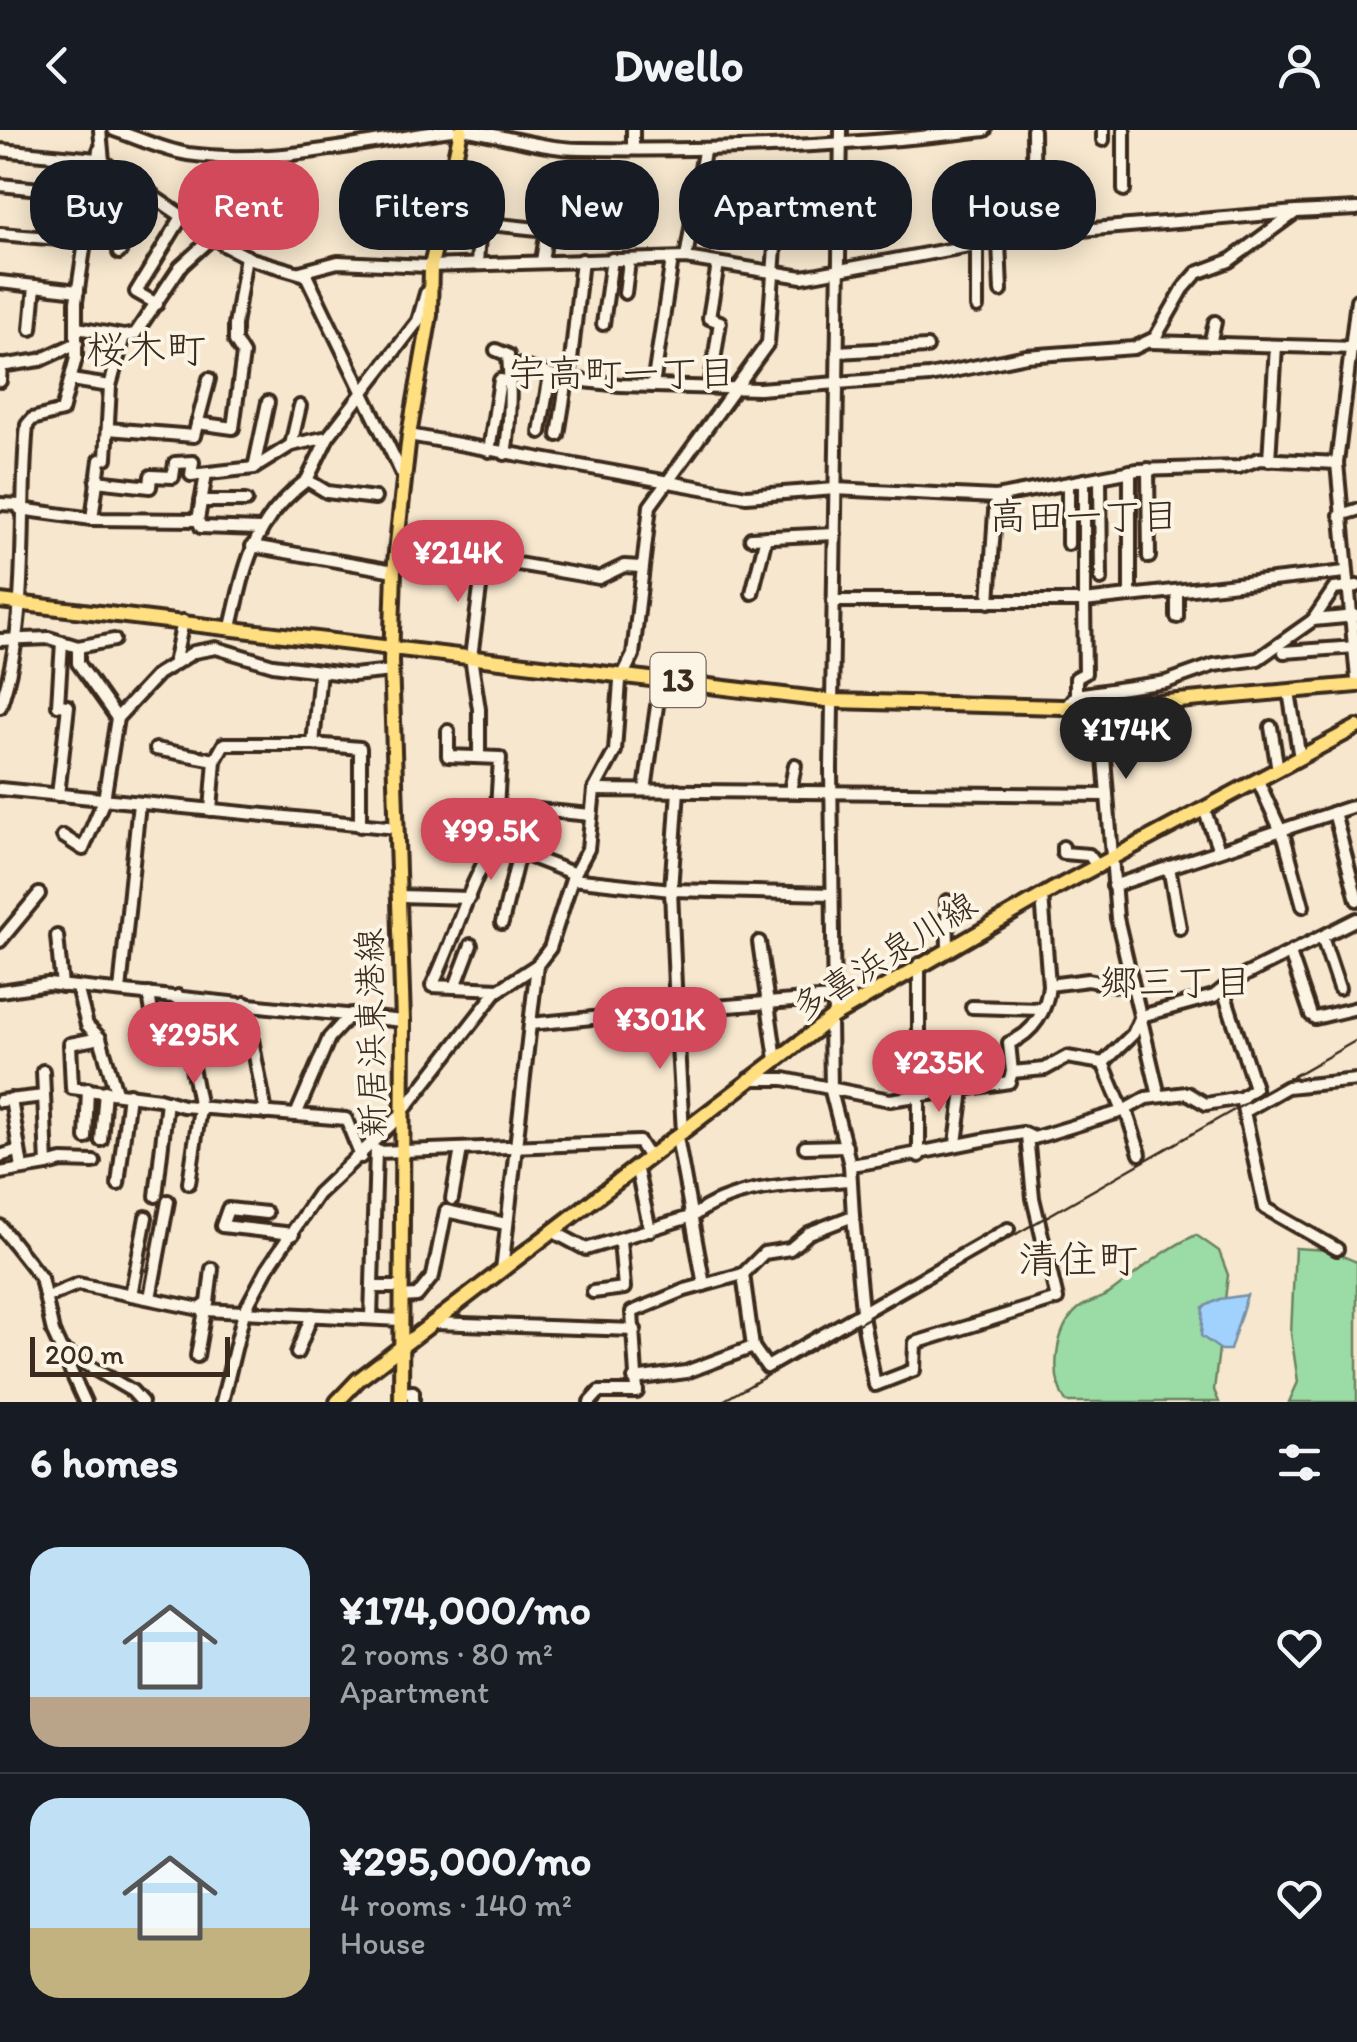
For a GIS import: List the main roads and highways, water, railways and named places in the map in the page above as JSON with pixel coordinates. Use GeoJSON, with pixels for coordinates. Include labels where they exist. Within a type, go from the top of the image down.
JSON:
{"type":"FeatureCollection","features":[{"type":"Feature","properties":{"kind":"main road","name":"新居浜東港線"},"geometry":{"type":"LineString","coordinates":[[400,1398],[403,1151],[392,672],[394,571],[409,436],[430,315],[430,266],[465,130]]}},
{"type":"Feature","properties":{"kind":"main road","name":"13"},"geometry":{"type":"LineString","coordinates":[[0,601],[834,701],[1100,708],[1289,692],[1357,682]]}},
{"type":"Feature","properties":{"kind":"main road","name":"多喜浜泉川線"},"geometry":{"type":"LineString","coordinates":[[337,1402],[400,1348],[680,1135],[747,1079],[832,1018],[948,948],[1357,727]]}},
{"type":"Feature","properties":{"kind":"water"},"geometry":{"type":"Polygon","coordinates":[[[1247,1295],[1230,1350],[1221,1350],[1201,1336],[1203,1307],[1220,1299],[1247,1295]]]}},
{"type":"Feature","properties":{"kind":"railway"},"geometry":{"type":"LineString","coordinates":[[721,1402],[1357,1040]]}},
{"type":"Feature","properties":{"kind":"district","name":"桜木町"},"geometry":{"type":"Point","coordinates":[146,349]}},
{"type":"Feature","properties":{"kind":"district","name":"宇高町一丁目"},"geometry":{"type":"Point","coordinates":[622,373]}},
{"type":"Feature","properties":{"kind":"district","name":"高田一丁目"},"geometry":{"type":"Point","coordinates":[1084,516]}},
{"type":"Feature","properties":{"kind":"district","name":"郷三丁目"},"geometry":{"type":"Point","coordinates":[1176,982]}},
{"type":"Feature","properties":{"kind":"district","name":"清住町"},"geometry":{"type":"Point","coordinates":[1078,1259]}}]}
